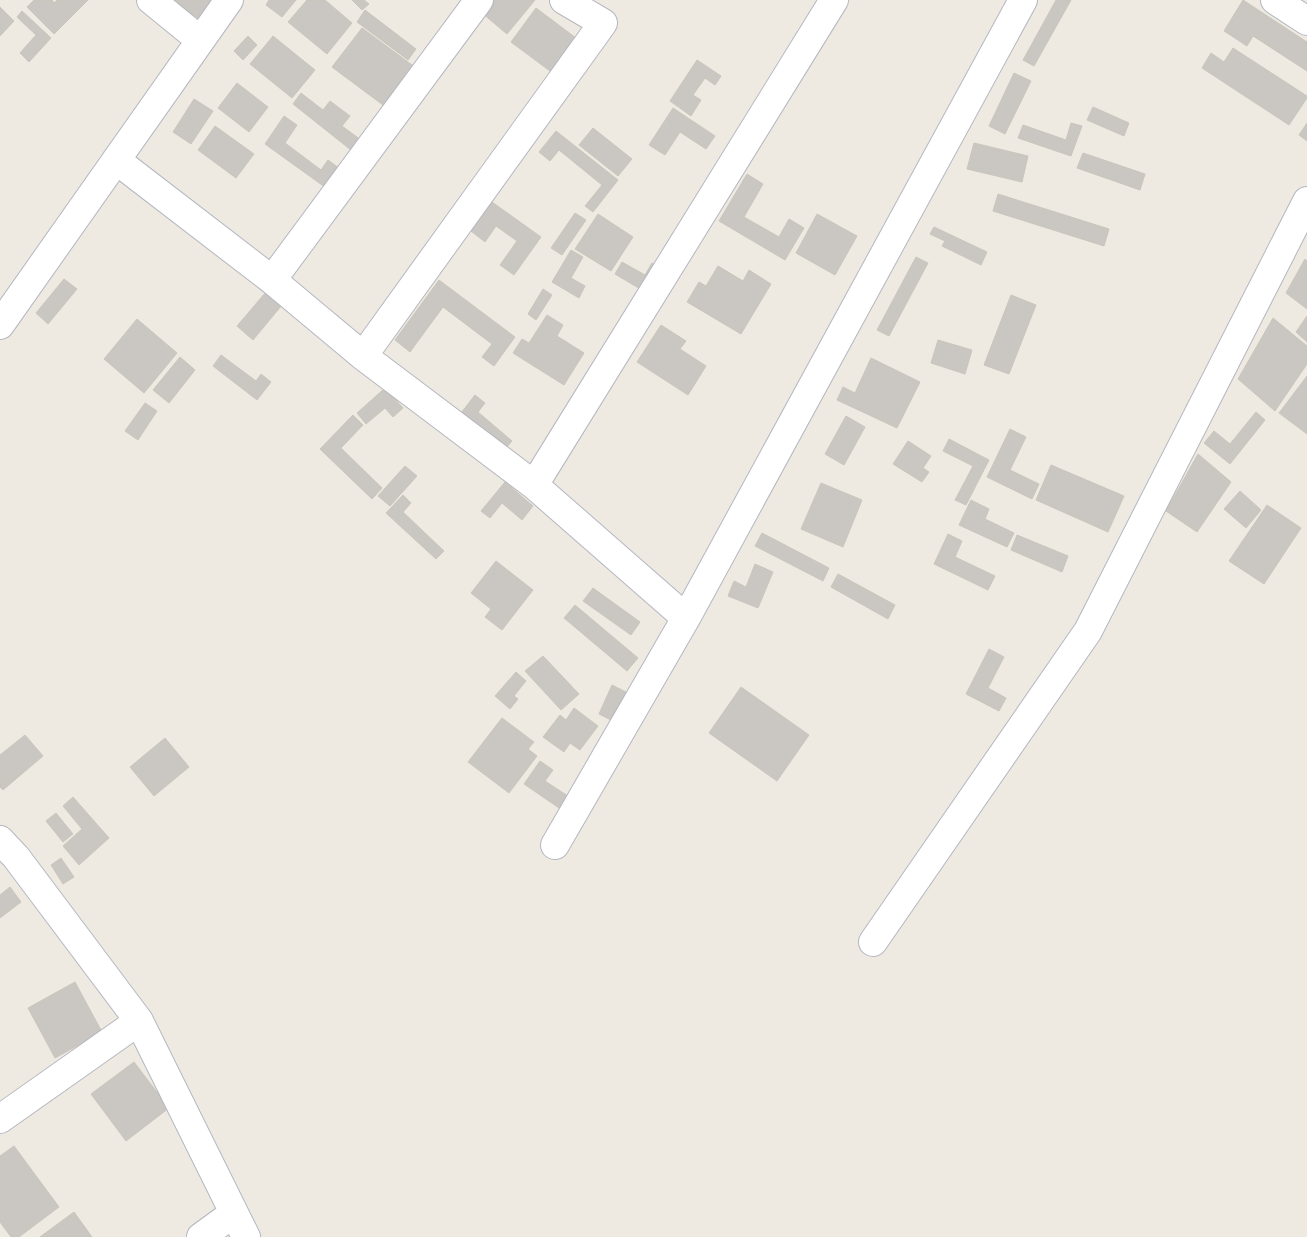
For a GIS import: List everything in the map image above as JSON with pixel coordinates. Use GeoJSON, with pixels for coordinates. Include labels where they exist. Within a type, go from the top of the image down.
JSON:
{"type":"FeatureCollection","features":[{"type":"Feature","properties":{"kind":"street"},"geometry":{"type":"LineString","coordinates":[[151,0],[200,40]]}},
{"type":"Feature","properties":{"kind":"street"},"geometry":{"type":"LineString","coordinates":[[0,325],[228,0]]}},
{"type":"Feature","properties":{"kind":"street"},"geometry":{"type":"LineString","coordinates":[[272,280],[479,0]]}},
{"type":"Feature","properties":{"kind":"street"},"geometry":{"type":"LineString","coordinates":[[363,356],[603,23],[564,0]]}},
{"type":"Feature","properties":{"kind":"street"},"geometry":{"type":"LineString","coordinates":[[534,485],[834,0]]}},
{"type":"Feature","properties":{"kind":"street"},"geometry":{"type":"LineString","coordinates":[[555,845],[686,618],[1022,0]]}},
{"type":"Feature","properties":{"kind":"street"},"geometry":{"type":"LineString","coordinates":[[1274,0],[1307,21]]}},
{"type":"Feature","properties":{"kind":"street"},"geometry":{"type":"LineString","coordinates":[[116,160],[272,280],[363,356],[534,485],[686,618]]}},
{"type":"Feature","properties":{"kind":"street"},"geometry":{"type":"LineString","coordinates":[[873,942],[1088,631],[1307,201]]}},
{"type":"Feature","properties":{"kind":"street"},"geometry":{"type":"LineString","coordinates":[[5,855],[139,1020],[240,1225],[201,1237]]}},
{"type":"Feature","properties":{"kind":"street"},"geometry":{"type":"LineString","coordinates":[[0,1119],[139,1020]]}},
{"type":"Feature","properties":{"kind":"building"},"geometry":{"type":"Polygon","coordinates":[[[34,0],[52,0],[54,3],[57,0],[88,0],[54,34],[27,7],[34,0]]]}},
{"type":"Feature","properties":{"kind":"building"},"geometry":{"type":"Polygon","coordinates":[[[173,0],[213,0],[199,19],[173,0]]]}},
{"type":"Feature","properties":{"kind":"building"},"geometry":{"type":"Polygon","coordinates":[[[269,0],[296,0],[282,17],[266,5],[269,0]]]}},
{"type":"Feature","properties":{"kind":"building"},"geometry":{"type":"Polygon","coordinates":[[[307,0],[325,0],[352,23],[327,54],[288,22],[307,0]]]}},
{"type":"Feature","properties":{"kind":"building"},"geometry":{"type":"Polygon","coordinates":[[[352,0],[364,0],[369,4],[362,10],[352,0]]]}},
{"type":"Feature","properties":{"kind":"building"},"geometry":{"type":"Polygon","coordinates":[[[493,0],[535,0],[507,34],[482,13],[493,0]]]}},
{"type":"Feature","properties":{"kind":"building"},"geometry":{"type":"Polygon","coordinates":[[[1056,0],[1071,0],[1034,66],[1023,60],[1056,0]]]}},
{"type":"Feature","properties":{"kind":"building"},"geometry":{"type":"Polygon","coordinates":[[[1243,0],[1307,42],[1307,71],[1253,36],[1247,46],[1224,31],[1243,0]]]}},
{"type":"Feature","properties":{"kind":"building"},"geometry":{"type":"Polygon","coordinates":[[[0,7],[14,21],[0,36],[0,7]]]}},
{"type":"Feature","properties":{"kind":"building"},"geometry":{"type":"Polygon","coordinates":[[[536,8],[580,41],[554,74],[511,42],[536,8]]]}},
{"type":"Feature","properties":{"kind":"building"},"geometry":{"type":"Polygon","coordinates":[[[365,10],[416,49],[408,60],[357,22],[365,10]]]}},
{"type":"Feature","properties":{"kind":"building"},"geometry":{"type":"Polygon","coordinates":[[[22,11],[51,38],[29,62],[20,53],[36,35],[17,17],[22,11]]]}},
{"type":"Feature","properties":{"kind":"building"},"geometry":{"type":"Polygon","coordinates":[[[362,28],[412,65],[383,105],[332,67],[362,28]]]}},
{"type":"Feature","properties":{"kind":"building"},"geometry":{"type":"Polygon","coordinates":[[[248,36],[257,45],[243,60],[234,51],[248,36]]]}},
{"type":"Feature","properties":{"kind":"building"},"geometry":{"type":"Polygon","coordinates":[[[273,36],[315,70],[292,98],[250,64],[273,36]]]}},
{"type":"Feature","properties":{"kind":"building"},"geometry":{"type":"Polygon","coordinates":[[[1233,48],[1307,96],[1289,125],[1202,68],[1211,53],[1224,62],[1233,48]]]}},
{"type":"Feature","properties":{"kind":"building"},"geometry":{"type":"Polygon","coordinates":[[[697,60],[721,76],[715,85],[705,78],[693,95],[701,100],[691,116],[670,101],[697,60]]]}},
{"type":"Feature","properties":{"kind":"building"},"geometry":{"type":"Polygon","coordinates":[[[1014,73],[1031,81],[1005,134],[989,126],[1014,73]]]}},
{"type":"Feature","properties":{"kind":"building"},"geometry":{"type":"Polygon","coordinates":[[[237,83],[268,107],[249,132],[218,108],[237,83]]]}},
{"type":"Feature","properties":{"kind":"building"},"geometry":{"type":"Polygon","coordinates":[[[301,93],[323,110],[330,101],[350,116],[342,126],[365,143],[356,154],[293,104],[301,93]]]}},
{"type":"Feature","properties":{"kind":"building"},"geometry":{"type":"Polygon","coordinates":[[[194,99],[213,111],[191,144],[173,132],[194,99]]]}},
{"type":"Feature","properties":{"kind":"building"},"geometry":{"type":"Polygon","coordinates":[[[1093,107],[1129,123],[1124,136],[1087,120],[1093,107]]]}},
{"type":"Feature","properties":{"kind":"building"},"geometry":{"type":"Polygon","coordinates":[[[673,108],[715,136],[706,149],[680,132],[665,155],[649,145],[673,108]]]}},
{"type":"Feature","properties":{"kind":"building"},"geometry":{"type":"Polygon","coordinates":[[[284,116],[297,125],[285,143],[321,170],[328,160],[343,171],[329,190],[265,144],[284,116]]]}},
{"type":"Feature","properties":{"kind":"building"},"geometry":{"type":"Polygon","coordinates":[[[1071,123],[1082,126],[1071,156],[1018,138],[1023,125],[1066,140],[1071,123]]]}},
{"type":"Feature","properties":{"kind":"building"},"geometry":{"type":"Polygon","coordinates":[[[1307,123],[1307,141],[1299,135],[1307,123]]]}},
{"type":"Feature","properties":{"kind":"building"},"geometry":{"type":"Polygon","coordinates":[[[215,126],[254,154],[236,178],[198,150],[215,126]]]}},
{"type":"Feature","properties":{"kind":"building"},"geometry":{"type":"Polygon","coordinates":[[[593,128],[632,159],[618,176],[579,145],[593,128]]]}},
{"type":"Feature","properties":{"kind":"building"},"geometry":{"type":"Polygon","coordinates":[[[556,131],[618,180],[593,212],[585,206],[602,185],[559,150],[550,161],[539,152],[556,131]]]}},
{"type":"Feature","properties":{"kind":"building"},"geometry":{"type":"Polygon","coordinates":[[[974,143],[1028,156],[1022,182],[967,169],[974,143]]]}},
{"type":"Feature","properties":{"kind":"building"},"geometry":{"type":"Polygon","coordinates":[[[1083,153],[1145,174],[1140,190],[1077,168],[1083,153]]]}},
{"type":"Feature","properties":{"kind":"building"},"geometry":{"type":"Polygon","coordinates":[[[747,174],[763,184],[744,217],[779,237],[789,219],[804,228],[785,260],[719,221],[747,174]]]}},
{"type":"Feature","properties":{"kind":"building"},"geometry":{"type":"Polygon","coordinates":[[[998,194],[1109,229],[1104,246],[993,211],[998,194]]]}},
{"type":"Feature","properties":{"kind":"building"},"geometry":{"type":"Polygon","coordinates":[[[492,202],[541,237],[514,275],[500,265],[517,241],[496,226],[485,242],[471,231],[492,202]]]}},
{"type":"Feature","properties":{"kind":"building"},"geometry":{"type":"Polygon","coordinates":[[[575,213],[586,220],[562,255],[551,248],[575,213]]]}},
{"type":"Feature","properties":{"kind":"building"},"geometry":{"type":"Polygon","coordinates":[[[598,214],[633,237],[611,271],[575,249],[598,214]]]}},
{"type":"Feature","properties":{"kind":"building"},"geometry":{"type":"Polygon","coordinates":[[[817,214],[857,236],[835,275],[796,253],[817,214]]]}},
{"type":"Feature","properties":{"kind":"building"},"geometry":{"type":"Polygon","coordinates":[[[934,227],[987,252],[981,265],[942,246],[945,241],[930,234],[934,227]]]}},
{"type":"Feature","properties":{"kind":"building"},"geometry":{"type":"Polygon","coordinates":[[[571,250],[583,257],[571,278],[585,286],[579,298],[552,282],[571,250]]]}},
{"type":"Feature","properties":{"kind":"building"},"geometry":{"type":"Polygon","coordinates":[[[916,257],[928,263],[889,336],[877,330],[916,257]]]}},
{"type":"Feature","properties":{"kind":"building"},"geometry":{"type":"Polygon","coordinates":[[[1305,259],[1307,261],[1307,309],[1286,293],[1305,259]]]}},
{"type":"Feature","properties":{"kind":"building"},"geometry":{"type":"Polygon","coordinates":[[[622,262],[645,275],[652,263],[661,268],[647,293],[615,274],[622,262]]]}},
{"type":"Feature","properties":{"kind":"building"},"geometry":{"type":"Polygon","coordinates":[[[718,266],[743,281],[749,270],[771,284],[741,334],[687,302],[699,282],[706,286],[718,266]]]}},
{"type":"Feature","properties":{"kind":"building"},"geometry":{"type":"Polygon","coordinates":[[[64,279],[77,289],[48,324],[36,313],[64,279]]]}},
{"type":"Feature","properties":{"kind":"building"},"geometry":{"type":"Polygon","coordinates":[[[439,280],[515,337],[494,366],[482,357],[492,344],[443,307],[410,352],[395,340],[439,280]]]}},
{"type":"Feature","properties":{"kind":"building"},"geometry":{"type":"Polygon","coordinates":[[[543,289],[552,295],[536,320],[528,314],[543,289]]]}},
{"type":"Feature","properties":{"kind":"building"},"geometry":{"type":"Polygon","coordinates":[[[266,292],[282,305],[253,340],[237,326],[266,292]]]}},
{"type":"Feature","properties":{"kind":"building"},"geometry":{"type":"Polygon","coordinates":[[[1011,295],[1036,305],[1009,374],[984,365],[1011,295]]]}},
{"type":"Feature","properties":{"kind":"building"},"geometry":{"type":"Polygon","coordinates":[[[547,315],[563,325],[557,336],[584,353],[564,385],[513,353],[522,339],[529,343],[547,315]]]}},
{"type":"Feature","properties":{"kind":"building"},"geometry":{"type":"Polygon","coordinates":[[[1307,316],[1307,342],[1296,332],[1307,316]]]}},
{"type":"Feature","properties":{"kind":"building"},"geometry":{"type":"Polygon","coordinates":[[[1273,318],[1307,346],[1307,364],[1275,411],[1238,379],[1273,318]]]}},
{"type":"Feature","properties":{"kind":"building"},"geometry":{"type":"Polygon","coordinates":[[[137,319],[177,353],[144,393],[104,359],[137,319]]]}},
{"type":"Feature","properties":{"kind":"building"},"geometry":{"type":"Polygon","coordinates":[[[661,325],[686,341],[680,349],[706,366],[688,395],[637,362],[661,325]]]}},
{"type":"Feature","properties":{"kind":"building"},"geometry":{"type":"Polygon","coordinates":[[[938,340],[972,350],[965,374],[931,363],[938,340]]]}},
{"type":"Feature","properties":{"kind":"building"},"geometry":{"type":"Polygon","coordinates":[[[221,355],[256,381],[261,374],[271,382],[257,400],[213,366],[221,355]]]}},
{"type":"Feature","properties":{"kind":"building"},"geometry":{"type":"Polygon","coordinates":[[[180,357],[195,370],[169,403],[153,390],[180,357]]]}},
{"type":"Feature","properties":{"kind":"building"},"geometry":{"type":"Polygon","coordinates":[[[871,358],[920,382],[897,428],[837,400],[843,387],[855,393],[871,358]]]}},
{"type":"Feature","properties":{"kind":"building"},"geometry":{"type":"Polygon","coordinates":[[[1307,376],[1307,434],[1279,413],[1307,376]]]}},
{"type":"Feature","properties":{"kind":"building"},"geometry":{"type":"Polygon","coordinates":[[[385,388],[403,408],[393,417],[385,408],[366,424],[357,413],[385,388]]]}},
{"type":"Feature","properties":{"kind":"building"},"geometry":{"type":"Polygon","coordinates":[[[475,395],[485,403],[478,412],[512,441],[505,449],[461,413],[475,395]]]}},
{"type":"Feature","properties":{"kind":"building"},"geometry":{"type":"Polygon","coordinates":[[[145,403],[157,411],[138,440],[125,431],[145,403]]]}},
{"type":"Feature","properties":{"kind":"building"},"geometry":{"type":"Polygon","coordinates":[[[1256,412],[1265,420],[1230,464],[1204,443],[1214,431],[1230,444],[1256,412]]]}},
{"type":"Feature","properties":{"kind":"building"},"geometry":{"type":"Polygon","coordinates":[[[353,415],[363,425],[341,448],[382,488],[372,499],[320,449],[353,415]]]}},
{"type":"Feature","properties":{"kind":"building"},"geometry":{"type":"Polygon","coordinates":[[[846,416],[865,427],[844,465],[825,454],[846,416]]]}},
{"type":"Feature","properties":{"kind":"building"},"geometry":{"type":"Polygon","coordinates":[[[1010,429],[1026,437],[1010,470],[1039,484],[1032,499],[987,477],[1010,429]]]}},
{"type":"Feature","properties":{"kind":"building"},"geometry":{"type":"Polygon","coordinates":[[[949,439],[989,460],[966,505],[955,500],[973,466],[943,451],[949,439]]]}},
{"type":"Feature","properties":{"kind":"building"},"geometry":{"type":"Polygon","coordinates":[[[908,441],[931,456],[923,468],[929,472],[922,482],[893,464],[908,441]]]}},
{"type":"Feature","properties":{"kind":"building"},"geometry":{"type":"Polygon","coordinates":[[[1198,454],[1231,482],[1197,532],[1166,511],[1198,454]]]}},
{"type":"Feature","properties":{"kind":"building"},"geometry":{"type":"Polygon","coordinates":[[[1051,465],[1124,496],[1108,532],[1036,500],[1051,465]]]}},
{"type":"Feature","properties":{"kind":"building"},"geometry":{"type":"Polygon","coordinates":[[[405,466],[417,476],[390,506],[378,496],[405,466]]]}},
{"type":"Feature","properties":{"kind":"building"},"geometry":{"type":"Polygon","coordinates":[[[505,482],[533,506],[522,520],[502,503],[490,518],[481,511],[505,482]]]}},
{"type":"Feature","properties":{"kind":"building"},"geometry":{"type":"Polygon","coordinates":[[[821,483],[862,500],[843,547],[801,529],[821,483]]]}},
{"type":"Feature","properties":{"kind":"building"},"geometry":{"type":"Polygon","coordinates":[[[1240,491],[1261,510],[1246,528],[1224,509],[1240,491]]]}},
{"type":"Feature","properties":{"kind":"building"},"geometry":{"type":"Polygon","coordinates":[[[403,495],[411,503],[403,512],[444,551],[436,559],[386,513],[403,495]]]}},
{"type":"Feature","properties":{"kind":"building"},"geometry":{"type":"Polygon","coordinates":[[[971,500],[989,509],[985,519],[1014,533],[1007,547],[959,525],[971,500]]]}},
{"type":"Feature","properties":{"kind":"building"},"geometry":{"type":"Polygon","coordinates":[[[1267,505],[1301,528],[1264,584],[1229,561],[1267,505]]]}},
{"type":"Feature","properties":{"kind":"building"},"geometry":{"type":"Polygon","coordinates":[[[762,533],[829,568],[823,581],[755,546],[762,533]]]}},
{"type":"Feature","properties":{"kind":"building"},"geometry":{"type":"Polygon","coordinates":[[[948,534],[962,541],[955,557],[995,576],[988,590],[934,564],[948,534]]]}},
{"type":"Feature","properties":{"kind":"building"},"geometry":{"type":"Polygon","coordinates":[[[1017,535],[1068,556],[1062,572],[1011,550],[1017,535]]]}},
{"type":"Feature","properties":{"kind":"building"},"geometry":{"type":"Polygon","coordinates":[[[496,561],[533,590],[502,630],[485,617],[491,609],[471,593],[496,561]]]}},
{"type":"Feature","properties":{"kind":"building"},"geometry":{"type":"Polygon","coordinates":[[[755,564],[773,572],[758,608],[728,596],[734,581],[746,587],[755,564]]]}},
{"type":"Feature","properties":{"kind":"building"},"geometry":{"type":"Polygon","coordinates":[[[838,574],[895,605],[888,619],[831,587],[838,574]]]}},
{"type":"Feature","properties":{"kind":"building"},"geometry":{"type":"Polygon","coordinates":[[[593,588],[640,622],[631,635],[583,601],[593,588]]]}},
{"type":"Feature","properties":{"kind":"building"},"geometry":{"type":"Polygon","coordinates":[[[575,605],[638,658],[627,671],[564,618],[575,605]]]}},
{"type":"Feature","properties":{"kind":"building"},"geometry":{"type":"Polygon","coordinates":[[[989,649],[1004,657],[988,688],[1006,698],[999,711],[966,694],[989,649]]]}},
{"type":"Feature","properties":{"kind":"building"},"geometry":{"type":"Polygon","coordinates":[[[543,656],[579,694],[561,710],[525,671],[543,656]]]}},
{"type":"Feature","properties":{"kind":"building"},"geometry":{"type":"Polygon","coordinates":[[[516,672],[526,681],[514,696],[518,699],[510,709],[495,696],[516,672]]]}},
{"type":"Feature","properties":{"kind":"building"},"geometry":{"type":"Polygon","coordinates":[[[612,685],[626,692],[613,721],[599,714],[612,685]]]}},
{"type":"Feature","properties":{"kind":"building"},"geometry":{"type":"Polygon","coordinates":[[[741,687],[809,735],[777,781],[709,733],[741,687]]]}},
{"type":"Feature","properties":{"kind":"building"},"geometry":{"type":"Polygon","coordinates":[[[574,708],[598,726],[580,750],[570,743],[564,752],[543,737],[560,715],[566,720],[574,708]]]}},
{"type":"Feature","properties":{"kind":"building"},"geometry":{"type":"Polygon","coordinates":[[[502,718],[534,742],[528,749],[537,756],[509,793],[468,762],[502,718]]]}},
{"type":"Feature","properties":{"kind":"building"},"geometry":{"type":"Polygon","coordinates":[[[25,735],[43,756],[3,790],[0,787],[0,755],[25,735]]]}},
{"type":"Feature","properties":{"kind":"building"},"geometry":{"type":"Polygon","coordinates":[[[165,738],[189,767],[154,796],[130,767],[165,738]]]}},
{"type":"Feature","properties":{"kind":"building"},"geometry":{"type":"Polygon","coordinates":[[[540,761],[553,770],[545,781],[571,798],[562,810],[524,784],[540,761]]]}},
{"type":"Feature","properties":{"kind":"building"},"geometry":{"type":"Polygon","coordinates":[[[73,797],[109,838],[79,865],[63,846],[82,829],[63,806],[73,797]]]}},
{"type":"Feature","properties":{"kind":"building"},"geometry":{"type":"Polygon","coordinates":[[[56,813],[73,834],[63,842],[46,821],[56,813]]]}},
{"type":"Feature","properties":{"kind":"building"},"geometry":{"type":"Polygon","coordinates":[[[61,858],[74,877],[63,884],[51,865],[61,858]]]}},
{"type":"Feature","properties":{"kind":"building"},"geometry":{"type":"Polygon","coordinates":[[[10,887],[21,902],[0,918],[0,895],[10,887]]]}},
{"type":"Feature","properties":{"kind":"building"},"geometry":{"type":"Polygon","coordinates":[[[75,982],[102,1032],[55,1058],[28,1008],[75,982]]]}},
{"type":"Feature","properties":{"kind":"building"},"geometry":{"type":"Polygon","coordinates":[[[134,1062],[169,1108],[126,1141],[91,1094],[134,1062]]]}},
{"type":"Feature","properties":{"kind":"building"},"geometry":{"type":"Polygon","coordinates":[[[14,1146],[59,1207],[19,1237],[11,1237],[0,1222],[0,1156],[14,1146]]]}},
{"type":"Feature","properties":{"kind":"building"},"geometry":{"type":"Polygon","coordinates":[[[74,1212],[92,1237],[40,1237],[74,1212]]]}}]}
